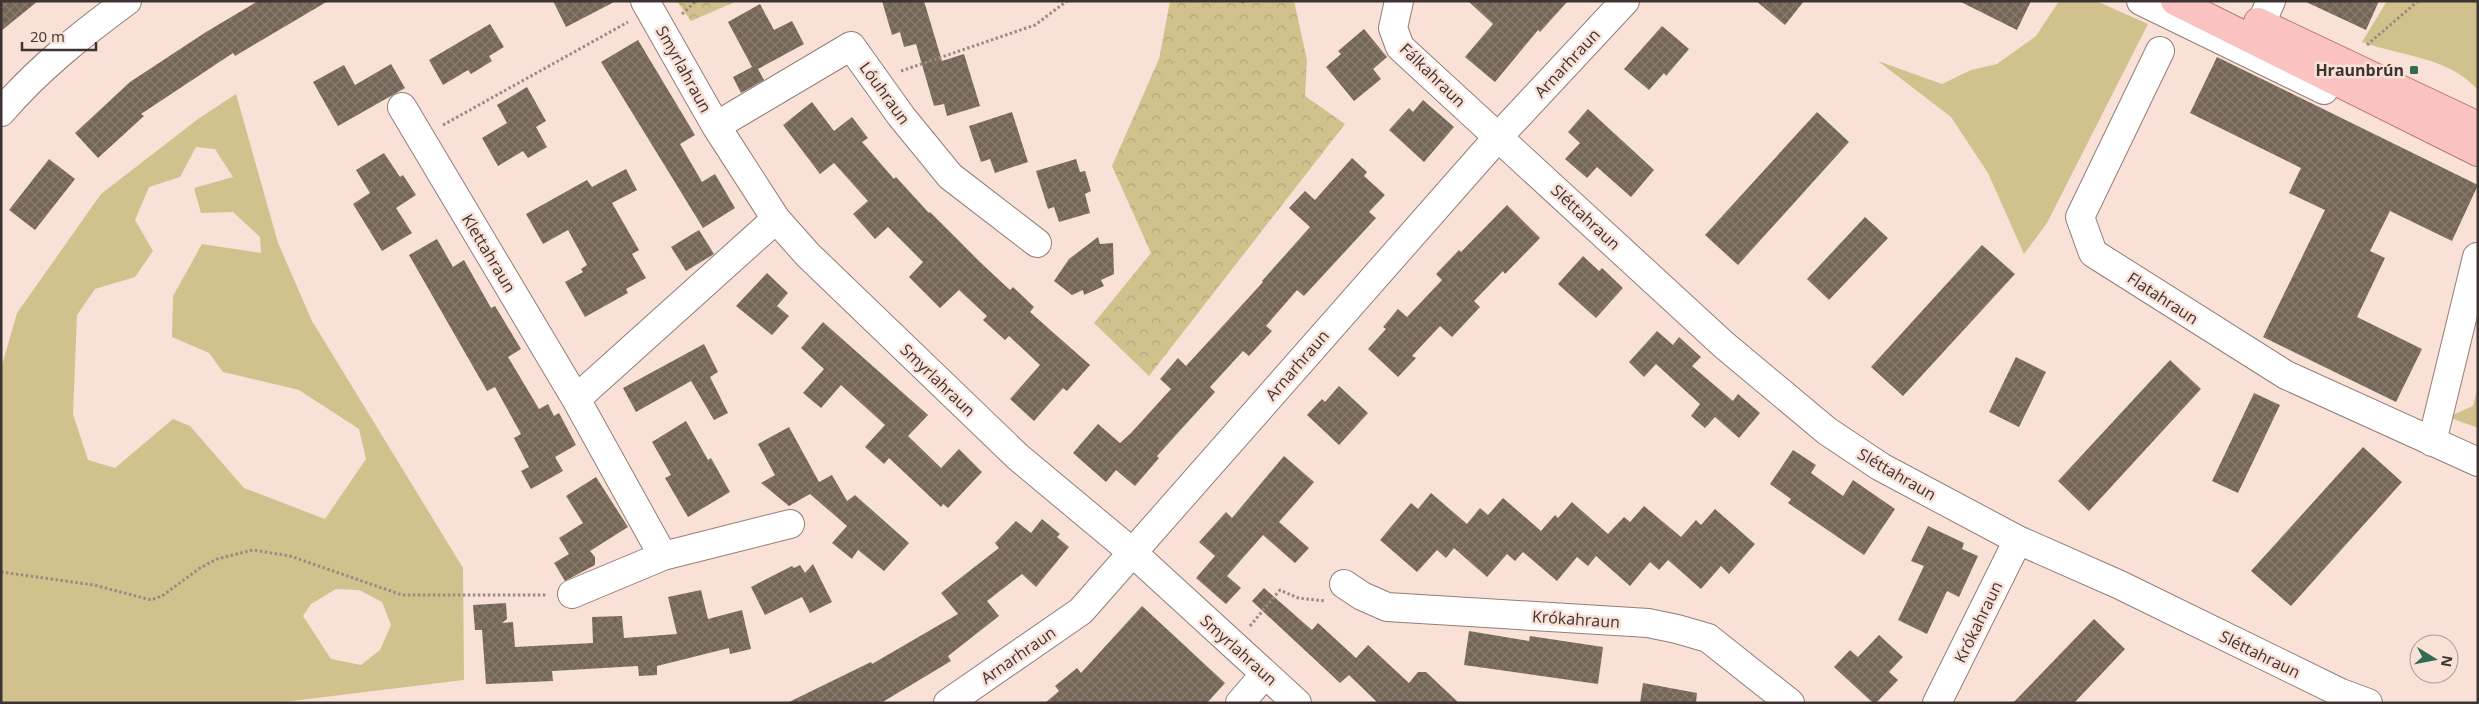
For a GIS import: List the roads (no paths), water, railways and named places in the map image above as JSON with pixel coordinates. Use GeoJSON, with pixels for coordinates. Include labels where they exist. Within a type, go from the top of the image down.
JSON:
{"type":"FeatureCollection","features":[{"type":"Feature","properties":{"kind":"main road"},"geometry":{"type":"LineString","coordinates":[[2175,1],[2478,152]]}},
{"type":"Feature","properties":{"kind":"main road"},"geometry":{"type":"LineString","coordinates":[[2214,1],[2266,12],[2478,126]]}},
{"type":"Feature","properties":{"kind":"street"},"geometry":{"type":"LineString","coordinates":[[1,112],[46,65],[85,32],[127,1]]}},
{"type":"Feature","properties":{"kind":"street","name":"Fálkahraun"},"geometry":{"type":"LineString","coordinates":[[1399,1],[1393,28],[1400,47],[1499,136]]}},
{"type":"Feature","properties":{"kind":"street","name":"Arnarhraun"},"geometry":{"type":"LineString","coordinates":[[948,703],[1081,611],[1499,136],[1625,1]]}},
{"type":"Feature","properties":{"kind":"street"},"geometry":{"type":"LineString","coordinates":[[2141,1],[2386,120],[2430,129]]}},
{"type":"Feature","properties":{"kind":"street","name":"Smyrlahraun"},"geometry":{"type":"LineString","coordinates":[[648,5],[716,126],[776,219],[808,255],[1018,457],[1132,552],[1297,703]]}},
{"type":"Feature","properties":{"kind":"street","name":"Lóuhraun"},"geometry":{"type":"LineString","coordinates":[[716,126],[851,46],[901,116],[950,176],[1038,243]]}},
{"type":"Feature","properties":{"kind":"street","name":"Flatahraun"},"geometry":{"type":"LineString","coordinates":[[2160,51],[2080,217],[2093,253],[2286,375],[2478,462]]}},
{"type":"Feature","properties":{"kind":"street","name":"Klettahraun"},"geometry":{"type":"LineString","coordinates":[[402,107],[576,398],[663,556]]}},
{"type":"Feature","properties":{"kind":"street","name":"Sléttahraun"},"geometry":{"type":"LineString","coordinates":[[1499,136],[1724,345],[1827,431],[1881,467],[2018,540],[2120,585],[2341,693],[2368,703]]}},
{"type":"Feature","properties":{"kind":"street"},"geometry":{"type":"LineString","coordinates":[[576,398],[776,219]]}},
{"type":"Feature","properties":{"kind":"street"},"geometry":{"type":"LineString","coordinates":[[2432,442],[2476,257]]}},
{"type":"Feature","properties":{"kind":"street"},"geometry":{"type":"LineString","coordinates":[[572,594],[663,556],[790,524]]}},
{"type":"Feature","properties":{"kind":"street","name":"Krókahraun"},"geometry":{"type":"LineString","coordinates":[[1937,703],[2018,540]]}},
{"type":"Feature","properties":{"kind":"street","name":"Krókahraun"},"geometry":{"type":"LineString","coordinates":[[1353,590],[1387,607],[1648,623],[1677,629],[1708,638],[1790,703]]}},
{"type":"Feature","properties":{"kind":"street"},"geometry":{"type":"LineString","coordinates":[[1240,703],[1265,674]]}},
{"type":"Feature","properties":{"kind":"place","name":"Hraunbrún"},"geometry":{"type":"Point","coordinates":[2414,70]}}]}
